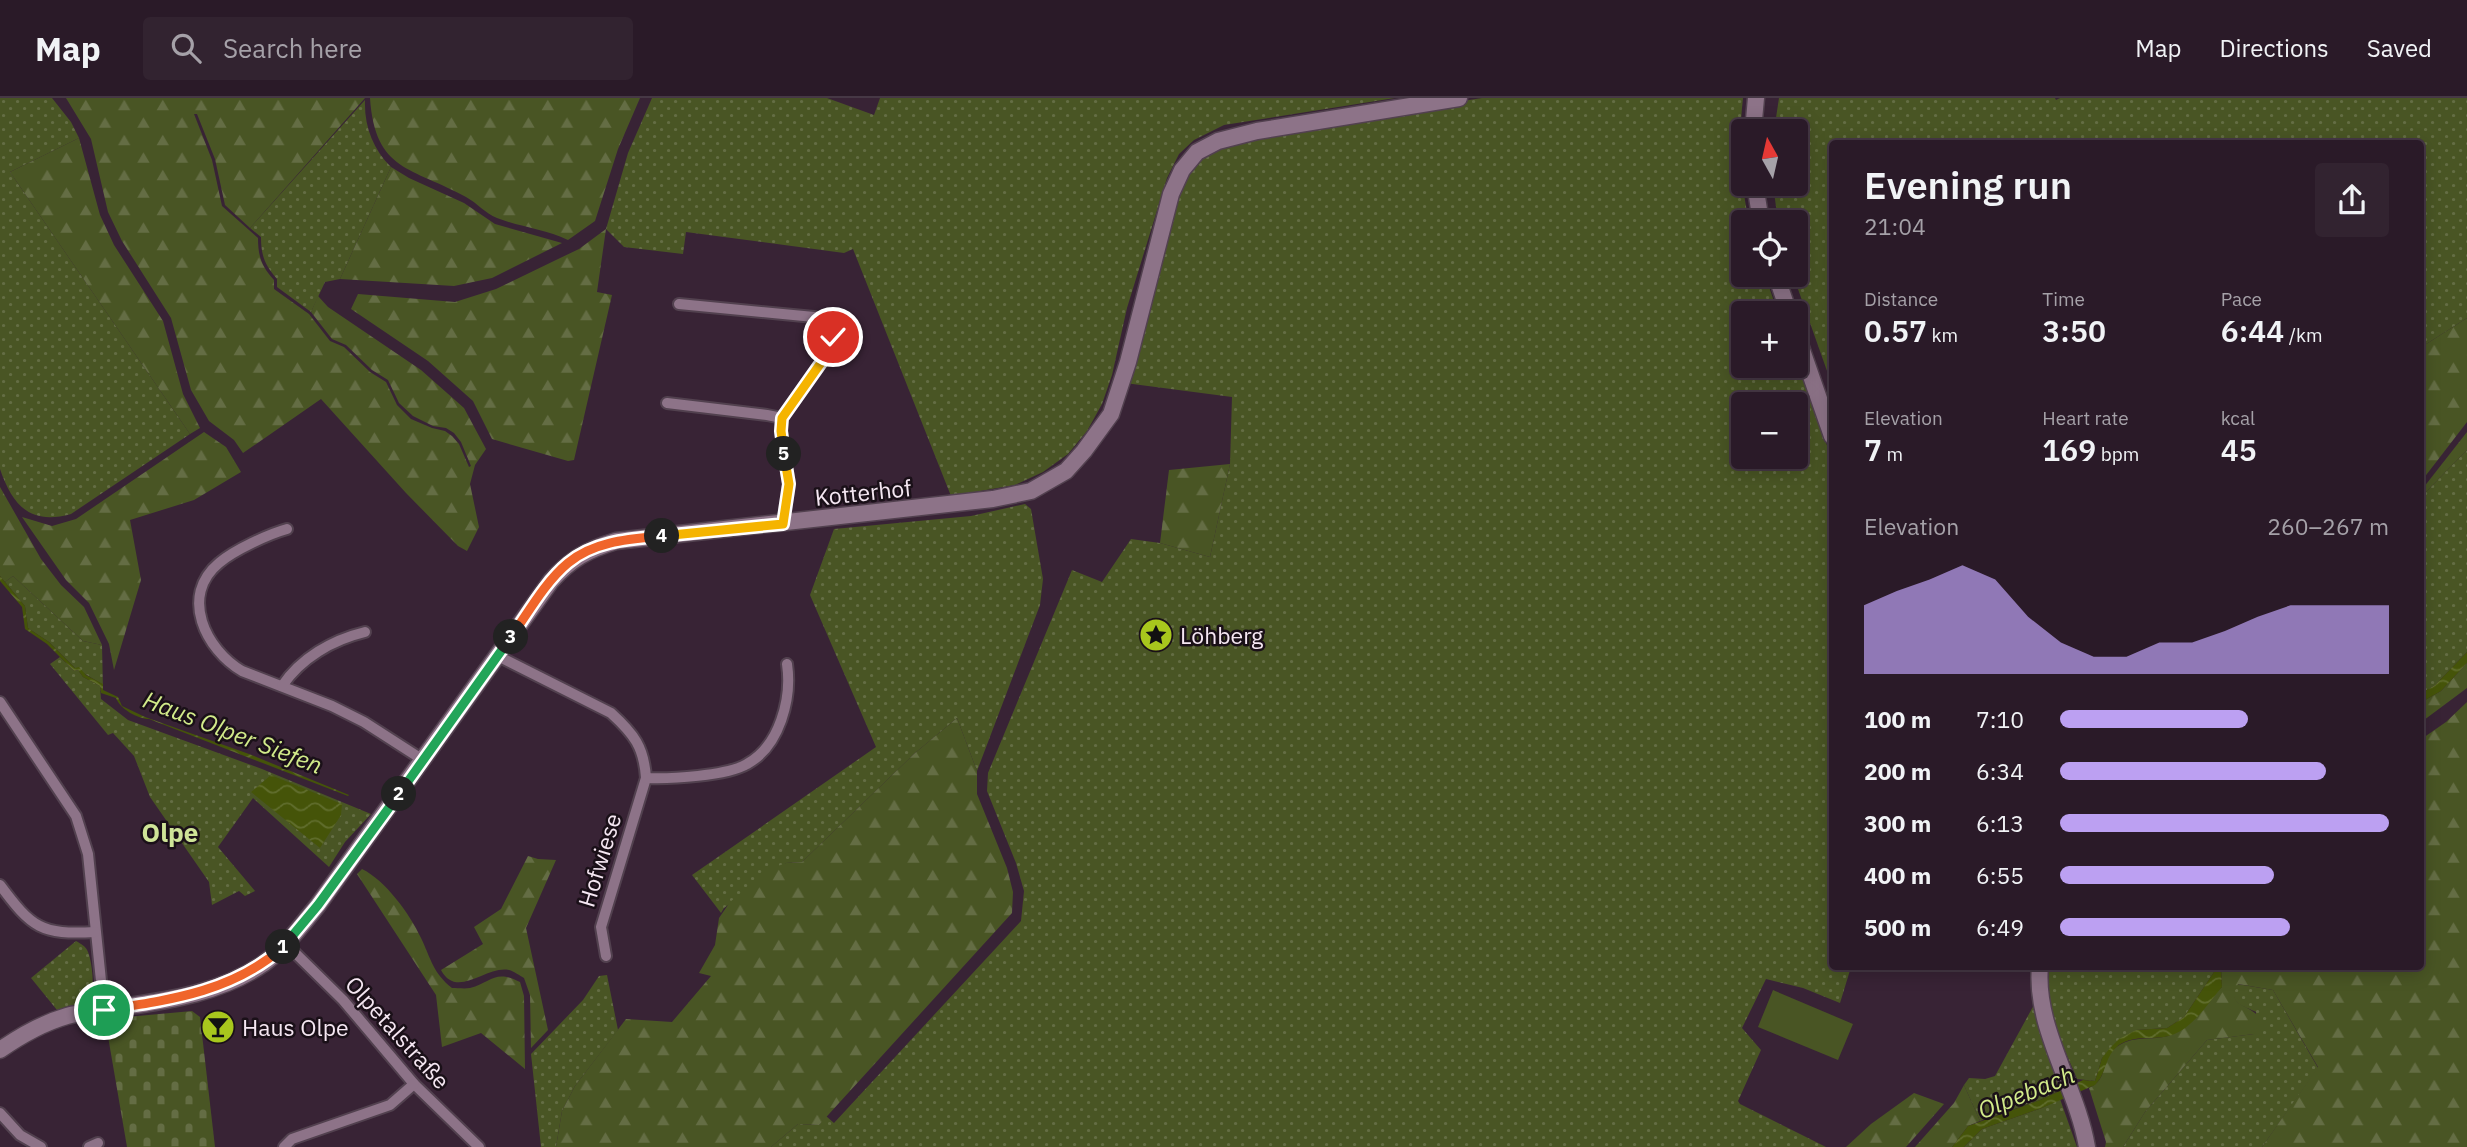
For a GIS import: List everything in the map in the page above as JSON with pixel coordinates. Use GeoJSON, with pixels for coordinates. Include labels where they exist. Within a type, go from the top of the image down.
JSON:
{"type":"FeatureCollection","features":[{"type":"Feature","properties":{"kind":"street","name":"Kotterhof"},"geometry":{"type":"LineString","coordinates":[[0,1050],[49,1023],[68,1016],[179,998],[215,988],[261,965],[286,944],[318,905],[568,562],[598,547],[642,538],[947,506],[1031,491],[1066,471],[1111,414],[1128,362],[1171,194],[1182,170],[1197,152],[1218,141],[1257,131],[1459,98]]}},
{"type":"Feature","properties":{"kind":"street"},"geometry":{"type":"LineString","coordinates":[[1754,119],[1756,98]]}},
{"type":"Feature","properties":{"kind":"street"},"geometry":{"type":"LineString","coordinates":[[679,303],[814,317],[828,325],[833,337],[830,350],[782,418],[781,431],[789,484],[783,524]]}},
{"type":"Feature","properties":{"kind":"street"},"geometry":{"type":"LineString","coordinates":[[1808,367],[1829,427]]}},
{"type":"Feature","properties":{"kind":"street"},"geometry":{"type":"LineString","coordinates":[[667,403],[782,418]]}},
{"type":"Feature","properties":{"kind":"street"},"geometry":{"type":"LineString","coordinates":[[287,529],[219,562],[204,584],[200,605],[203,628],[210,642],[228,663],[242,671],[364,722],[423,760]]}},
{"type":"Feature","properties":{"kind":"street"},"geometry":{"type":"LineString","coordinates":[[282,686],[292,671],[305,659],[349,636],[365,632]]}},
{"type":"Feature","properties":{"kind":"street","name":"Hofwiese"},"geometry":{"type":"LineString","coordinates":[[498,656],[611,713],[627,727],[639,744],[645,760],[646,778],[601,927],[606,956]]}},
{"type":"Feature","properties":{"kind":"street"},"geometry":{"type":"LineString","coordinates":[[646,778],[724,772],[737,769],[757,757],[777,729],[786,706],[790,683],[787,664]]}},
{"type":"Feature","properties":{"kind":"street"},"geometry":{"type":"LineString","coordinates":[[0,702],[76,816],[88,854],[104,1010]]}},
{"type":"Feature","properties":{"kind":"street"},"geometry":{"type":"LineString","coordinates":[[0,885],[16,906],[44,929],[62,934],[95,932]]}},
{"type":"Feature","properties":{"kind":"street","name":"Olpetalstraße"},"geometry":{"type":"LineString","coordinates":[[286,944],[343,1000],[414,1084],[479,1147]]}},
{"type":"Feature","properties":{"kind":"street"},"geometry":{"type":"LineString","coordinates":[[2040,970],[2039,989],[2045,1014],[2080,1117],[2087,1147]]}},
{"type":"Feature","properties":{"kind":"street"},"geometry":{"type":"LineString","coordinates":[[284,1147],[292,1139],[390,1105],[414,1084]]}},
{"type":"Feature","properties":{"kind":"street"},"geometry":{"type":"LineString","coordinates":[[0,1112],[20,1135],[41,1147]]}},
{"type":"Feature","properties":{"kind":"green space"},"geometry":{"type":"Polygon","coordinates":[[[0,98],[52,98],[71,122],[79,138],[10,172],[190,434],[71,514],[57,517],[34,515],[25,510],[11,494],[0,469],[0,98]]]}},
{"type":"Feature","properties":{"kind":"green space"},"geometry":{"type":"Polygon","coordinates":[[[66,98],[365,98],[250,228],[225,205],[215,159],[197,114],[194,114],[212,160],[222,206],[258,238],[260,256],[274,280],[274,289],[309,314],[330,341],[344,347],[370,372],[386,382],[397,405],[411,419],[452,436],[459,444],[469,467],[471,466],[461,442],[454,433],[413,416],[399,403],[388,380],[372,370],[346,345],[332,339],[311,312],[318,296],[328,307],[421,370],[464,408],[486,449],[475,465],[470,484],[479,527],[467,551],[458,546],[406,493],[321,399],[243,453],[234,440],[209,421],[191,390],[171,318],[122,241],[108,212],[91,139],[66,98]]]}},
{"type":"Feature","properties":{"kind":"green space"},"geometry":{"type":"Polygon","coordinates":[[[370,98],[640,98],[618,149],[595,221],[568,240],[497,218],[466,197],[400,164],[388,154],[380,140],[373,122],[370,98]]]}},
{"type":"Feature","properties":{"kind":"green space"},"geometry":{"type":"Polygon","coordinates":[[[652,98],[827,98],[874,115],[880,98],[1395,98],[1224,125],[1194,140],[1179,154],[1167,178],[1127,308],[1112,375],[1102,404],[1087,431],[1068,454],[1043,472],[1015,485],[951,496],[853,249],[844,253],[686,232],[683,254],[624,247],[606,229],[628,153],[652,98]]]}},
{"type":"Feature","properties":{"kind":"green space"},"geometry":{"type":"Polygon","coordinates":[[[1482,98],[1743,98],[1742,119],[1731,119],[1731,196],[1745,196],[1747,210],[1731,210],[1731,287],[1769,287],[1774,301],[1731,301],[1731,378],[1802,378],[1807,392],[1731,392],[1731,469],[1808,469],[1808,394],[1829,451],[1829,970],[1850,970],[1840,1003],[1803,988],[1766,979],[1742,1028],[1761,1050],[1738,1101],[1826,1147],[771,1147],[798,1124],[819,1125],[826,1116],[834,1123],[1021,921],[1024,891],[1016,863],[987,791],[988,773],[1072,570],[1102,582],[1131,539],[1160,543],[1210,557],[1230,464],[1232,397],[1125,383],[1174,195],[1199,154],[1258,133],[1482,98]]]}},
{"type":"Feature","properties":{"kind":"green space"},"geometry":{"type":"Polygon","coordinates":[[[1779,98],[2467,98],[2467,318],[2424,345],[2424,140],[1829,140],[1829,377],[1808,317],[1808,301],[1802,301],[1797,287],[1808,287],[1808,210],[1776,210],[1775,196],[1808,196],[1808,119],[1776,119],[1779,98]]]}},
{"type":"Feature","properties":{"kind":"green space"},"geometry":{"type":"Polygon","coordinates":[[[365,100],[366,119],[371,136],[379,153],[391,167],[340,279],[325,282],[311,312],[277,287],[277,279],[263,255],[261,237],[250,228],[365,100]]]}},
{"type":"Feature","properties":{"kind":"green space"},"geometry":{"type":"Polygon","coordinates":[[[79,138],[100,215],[114,245],[163,321],[183,394],[200,428],[190,434],[10,172],[79,138]]]}},
{"type":"Feature","properties":{"kind":"green space"},"geometry":{"type":"Polygon","coordinates":[[[391,167],[464,203],[495,224],[562,243],[492,278],[454,286],[340,279],[391,167]]]}},
{"type":"Feature","properties":{"kind":"green space"},"geometry":{"type":"Polygon","coordinates":[[[606,229],[597,292],[612,295],[574,460],[568,461],[492,439],[473,401],[428,361],[351,309],[358,294],[455,302],[496,289],[579,249],[606,229]]]}},
{"type":"Feature","properties":{"kind":"green space"},"geometry":{"type":"Polygon","coordinates":[[[2467,318],[2467,422],[2424,478],[2424,345],[2467,318]]]}},
{"type":"Feature","properties":{"kind":"green space"},"geometry":{"type":"Polygon","coordinates":[[[204,432],[226,447],[241,472],[194,500],[130,520],[141,580],[114,670],[109,644],[89,603],[66,580],[22,517],[52,526],[76,519],[204,432]]]}},
{"type":"Feature","properties":{"kind":"green space"},"geometry":{"type":"Polygon","coordinates":[[[2467,432],[2467,450],[2424,494],[2424,487],[2467,432]]]}},
{"type":"Feature","properties":{"kind":"green space"},"geometry":{"type":"Polygon","coordinates":[[[2467,450],[2467,652],[2435,685],[2424,692],[2424,494],[2467,450]]]}},
{"type":"Feature","properties":{"kind":"green space"},"geometry":{"type":"Polygon","coordinates":[[[1230,464],[1210,557],[1160,543],[1169,470],[1230,464]]]}},
{"type":"Feature","properties":{"kind":"green space"},"geometry":{"type":"Polygon","coordinates":[[[0,487],[41,559],[61,585],[84,607],[102,645],[83,641],[13,576],[5,582],[0,576],[0,487]]]}},
{"type":"Feature","properties":{"kind":"green space"},"geometry":{"type":"Polygon","coordinates":[[[1025,504],[1031,509],[1043,579],[1040,605],[977,771],[957,718],[915,753],[802,862],[786,863],[724,908],[721,913],[692,875],[876,747],[810,595],[834,529],[971,516],[1025,504]]]}},
{"type":"Feature","properties":{"kind":"green space"},"geometry":{"type":"Polygon","coordinates":[[[13,576],[83,641],[102,645],[103,690],[102,684],[75,668],[49,642],[28,628],[25,606],[5,582],[13,576]]]}},
{"type":"Feature","properties":{"kind":"green space"},"geometry":{"type":"Polygon","coordinates":[[[60,657],[74,671],[78,670],[83,677],[100,686],[101,699],[128,720],[262,769],[371,814],[345,842],[329,867],[253,798],[218,847],[255,891],[245,896],[239,891],[212,905],[209,882],[150,797],[134,756],[113,733],[108,735],[50,664],[60,657]]]}},
{"type":"Feature","properties":{"kind":"green space"},"geometry":{"type":"Polygon","coordinates":[[[2467,663],[2467,688],[2424,720],[2424,701],[2441,691],[2467,663]]]}},
{"type":"Feature","properties":{"kind":"green space"},"geometry":{"type":"Polygon","coordinates":[[[2467,702],[2467,1147],[2262,1147],[2318,1067],[2273,990],[2238,984],[2235,999],[2259,1018],[2261,1025],[2254,1034],[2207,1040],[2145,1112],[2123,1147],[2105,1147],[2106,1142],[2089,1088],[2099,1080],[2110,1054],[2129,1041],[2164,1037],[2176,1032],[2222,987],[2221,970],[2424,970],[2424,737],[2446,722],[2467,702]]]}},
{"type":"Feature","properties":{"kind":"green space"},"geometry":{"type":"Polygon","coordinates":[[[957,718],[977,771],[977,794],[1007,868],[1013,892],[1012,913],[819,1125],[798,1124],[771,1147],[556,1147],[562,1111],[575,1086],[626,1019],[672,1022],[711,976],[699,973],[715,945],[719,918],[730,902],[770,869],[786,863],[802,862],[915,753],[957,718]]]}},
{"type":"Feature","properties":{"kind":"green space"},"geometry":{"type":"Polygon","coordinates":[[[528,856],[556,860],[526,928],[548,1030],[531,1048],[530,995],[524,978],[511,971],[500,970],[455,982],[441,970],[483,944],[474,927],[501,909],[528,856]]]}},
{"type":"Feature","properties":{"kind":"green space"},"geometry":{"type":"Polygon","coordinates":[[[362,869],[388,889],[404,909],[436,971],[452,988],[470,988],[499,977],[520,982],[524,996],[525,1069],[481,1033],[442,1047],[436,995],[357,874],[362,869]]]}},
{"type":"Feature","properties":{"kind":"green space"},"geometry":{"type":"Polygon","coordinates":[[[76,941],[86,948],[89,956],[93,977],[91,996],[82,1004],[57,1010],[31,978],[76,941]]]}},
{"type":"Feature","properties":{"kind":"green space"},"geometry":{"type":"Polygon","coordinates":[[[2048,970],[2214,970],[2184,1017],[2167,1028],[2136,1030],[2102,1058],[2095,1081],[2077,1079],[2054,1024],[2047,994],[2048,970]]]}},
{"type":"Feature","properties":{"kind":"green space"},"geometry":{"type":"Polygon","coordinates":[[[607,975],[618,1030],[575,1086],[562,1111],[556,1147],[541,1147],[531,1054],[583,1000],[599,976],[607,975]]]}},
{"type":"Feature","properties":{"kind":"green space"},"geometry":{"type":"Polygon","coordinates":[[[2237,984],[2273,990],[2318,1068],[2262,1147],[2123,1147],[2145,1112],[2207,1040],[2254,1034],[2256,1012],[2235,1000],[2234,991],[2237,984]]]}},
{"type":"Feature","properties":{"kind":"green space"},"geometry":{"type":"Polygon","coordinates":[[[1773,990],[1853,1024],[1838,1060],[1758,1027],[1773,990]]]}},
{"type":"Feature","properties":{"kind":"green space"},"geometry":{"type":"Polygon","coordinates":[[[2035,1003],[2059,1081],[2058,1091],[1980,1121],[1964,1085],[1969,1078],[1985,1079],[1995,1076],[2035,1003]]]}},
{"type":"Feature","properties":{"kind":"green space"},"geometry":{"type":"Polygon","coordinates":[[[192,1011],[200,1017],[215,1147],[127,1147],[105,1019],[192,1011]]]}},
{"type":"Feature","properties":{"kind":"green space"},"geometry":{"type":"Polygon","coordinates":[[[1964,1085],[1980,1121],[1968,1126],[1952,1147],[1915,1147],[1954,1103],[1964,1085]]]}},
{"type":"Feature","properties":{"kind":"green space"},"geometry":{"type":"Polygon","coordinates":[[[1914,1093],[1944,1104],[1906,1147],[1846,1147],[1871,1124],[1914,1093]]]}},
{"type":"Feature","properties":{"kind":"green space"},"geometry":{"type":"Polygon","coordinates":[[[2060,1099],[2077,1147],[1964,1147],[1982,1129],[2060,1099]]]}},
{"type":"Feature","properties":{"kind":"water"},"geometry":{"type":"Polygon","coordinates":[[[0,576],[25,606],[28,628],[49,642],[75,668],[79,667],[86,675],[103,684],[103,690],[118,697],[122,706],[349,795],[130,713],[121,706],[116,698],[101,693],[100,686],[83,677],[78,670],[74,671],[47,644],[25,629],[22,607],[0,581],[0,576]]]}},
{"type":"Feature","properties":{"kind":"water"},"geometry":{"type":"Polygon","coordinates":[[[2467,652],[2467,663],[2441,691],[2424,701],[2424,692],[2435,685],[2467,652]]]}},
{"type":"Feature","properties":{"kind":"water"},"geometry":{"type":"Polygon","coordinates":[[[271,775],[342,804],[341,815],[320,848],[251,792],[271,775]]]}},
{"type":"Feature","properties":{"kind":"water"},"geometry":{"type":"Polygon","coordinates":[[[2221,970],[2222,987],[2200,1014],[2180,1032],[2119,1045],[2111,1054],[2095,1085],[2042,1108],[1982,1129],[1964,1147],[1952,1147],[1968,1126],[2040,1100],[2083,1080],[2095,1081],[2102,1058],[2119,1039],[2136,1030],[2167,1028],[2184,1017],[2214,972],[2221,970]]]}},
{"type":"Feature","properties":{"kind":"place","name":"Löhberg"},"geometry":{"type":"Point","coordinates":[1156,635]}},
{"type":"Feature","properties":{"kind":"place","name":"Haus Olpe"},"geometry":{"type":"Point","coordinates":[218,1027]}},
{"type":"Feature","properties":{"kind":"district","name":"Olpe"},"geometry":{"type":"Point","coordinates":[170,832]}},
{"type":"Feature","properties":{"kind":"route"},"geometry":{"type":"LineString","coordinates":[[104,1010],[179,998],[215,988],[261,965],[286,944],[318,905],[551,581],[568,562],[616,541],[783,524],[789,484],[781,431],[782,418],[830,350],[833,337]]}},
{"type":"Feature","properties":{"kind":"water label","name":"Haus Olper Siefen"},"geometry":{"type":"Point","coordinates":[233,732]}},
{"type":"Feature","properties":{"kind":"water label","name":"Olpebach"},"geometry":{"type":"Point","coordinates":[2026,1092]}}]}
